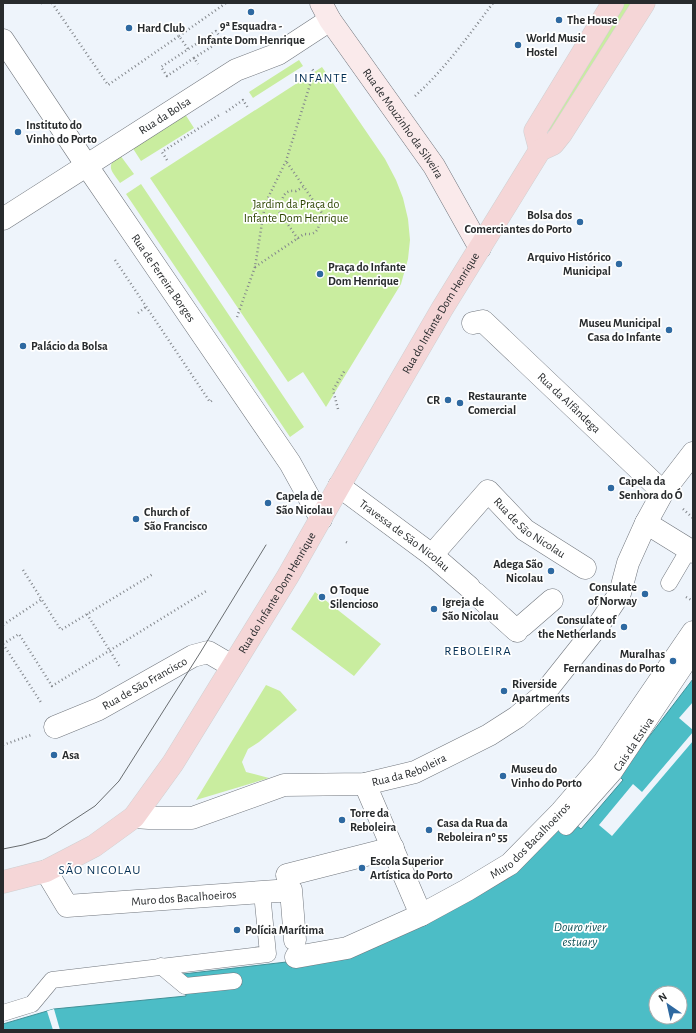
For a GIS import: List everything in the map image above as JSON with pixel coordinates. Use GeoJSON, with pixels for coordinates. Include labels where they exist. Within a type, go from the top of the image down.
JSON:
{"type":"FeatureCollection","features":[{"type":"Feature","properties":{"kind":"main road"},"geometry":{"type":"LineString","coordinates":[[540,150],[535,131],[613,3]]}},
{"type":"Feature","properties":{"kind":"main road","name":"Rua do Infante Dom Henrique"},"geometry":{"type":"LineString","coordinates":[[3,882],[46,872],[94,846],[134,817],[173,763],[288,576],[442,309],[540,150],[553,144],[561,134],[644,3]]}},
{"type":"Feature","properties":{"kind":"main road","name":"Rua de Mouzinho da Silveira"},"geometry":{"type":"LineString","coordinates":[[325,11],[434,166],[480,248]]}},
{"type":"Feature","properties":{"kind":"street","name":"Rua da Bolsa"},"geometry":{"type":"LineString","coordinates":[[3,219],[236,70],[278,54],[325,11]]}},
{"type":"Feature","properties":{"kind":"street","name":"Rua de Ferreira Borges"},"geometry":{"type":"LineString","coordinates":[[3,40],[87,166],[290,463],[321,519]]}},
{"type":"Feature","properties":{"kind":"street","name":"Rua da Alfândega"},"geometry":{"type":"LineString","coordinates":[[473,323],[483,321],[663,492]]}},
{"type":"Feature","properties":{"kind":"street","name":"Rua da Reboleira"},"geometry":{"type":"LineString","coordinates":[[134,817],[192,818],[284,784],[366,784],[415,772],[489,735],[517,717],[542,696],[600,623],[620,593],[628,563],[646,523],[663,492],[693,452]]}},
{"type":"Feature","properties":{"kind":"street","name":"Travessa de São Nicolau"},"geometry":{"type":"LineString","coordinates":[[339,486],[432,555],[472,590],[520,628],[555,598]]}},
{"type":"Feature","properties":{"kind":"street","name":"Rua de São Nicolau"},"geometry":{"type":"LineString","coordinates":[[432,555],[488,491],[525,530],[585,568]]}},
{"type":"Feature","properties":{"kind":"street"},"geometry":{"type":"LineString","coordinates":[[646,523],[691,550]]}},
{"type":"Feature","properties":{"kind":"street","name":"Muro dos Bacalhoeiros"},"geometry":{"type":"LineString","coordinates":[[46,872],[67,906],[291,890],[296,948],[347,948],[421,914],[467,890],[510,864],[556,817],[604,762],[693,632]]}},
{"type":"Feature","properties":{"kind":"street","name":"Rua de São Francisco"},"geometry":{"type":"LineString","coordinates":[[55,727],[99,709],[200,653],[208,652],[232,666]]}},
{"type":"Feature","properties":{"kind":"street"},"geometry":{"type":"LineString","coordinates":[[366,784],[421,914]]}},
{"type":"Feature","properties":{"kind":"street"},"geometry":{"type":"LineString","coordinates":[[287,875],[392,848]]}},
{"type":"Feature","properties":{"kind":"lane"},"geometry":{"type":"LineString","coordinates":[[669,583],[691,550]]}},
{"type":"Feature","properties":{"kind":"lane","name":"Cais da Estiva"},"geometry":{"type":"LineString","coordinates":[[566,827],[614,773],[693,655]]}},
{"type":"Feature","properties":{"kind":"lane"},"geometry":{"type":"LineString","coordinates":[[3,1013],[32,1004],[52,980],[268,954],[262,893]]}},
{"type":"Feature","properties":{"kind":"lane"},"geometry":{"type":"LineString","coordinates":[[161,966],[185,986],[234,981]]}},
{"type":"Feature","properties":{"kind":"path"},"geometry":{"type":"LineString","coordinates":[[52,3],[108,85],[226,3]]}},
{"type":"Feature","properties":{"kind":"path"},"geometry":{"type":"LineString","coordinates":[[396,112],[435,76],[457,51],[493,3]]}},
{"type":"Feature","properties":{"kind":"path"},"geometry":{"type":"LineString","coordinates":[[216,31],[222,40],[194,58],[167,76],[161,67],[216,31]]}},
{"type":"Feature","properties":{"kind":"path"},"geometry":{"type":"LineString","coordinates":[[179,36],[188,49]]}},
{"type":"Feature","properties":{"kind":"path"},"geometry":{"type":"LineString","coordinates":[[194,58],[198,64]]}},
{"type":"Feature","properties":{"kind":"path"},"geometry":{"type":"LineString","coordinates":[[237,317],[255,267],[265,204],[286,161],[314,72],[311,67]]}},
{"type":"Feature","properties":{"kind":"path"},"geometry":{"type":"LineString","coordinates":[[226,112],[243,100],[248,108]]}},
{"type":"Feature","properties":{"kind":"path"},"geometry":{"type":"LineString","coordinates":[[167,160],[162,152],[221,114]]}},
{"type":"Feature","properties":{"kind":"path"},"geometry":{"type":"LineString","coordinates":[[255,267],[304,234],[309,235],[315,233],[320,224],[326,219],[286,161]]}},
{"type":"Feature","properties":{"kind":"path"},"geometry":{"type":"LineString","coordinates":[[265,204],[275,206],[282,202],[283,196],[286,192],[292,190],[296,191],[303,187]]}},
{"type":"Feature","properties":{"kind":"path"},"geometry":{"type":"LineString","coordinates":[[275,206],[298,239]]}},
{"type":"Feature","properties":{"kind":"path"},"geometry":{"type":"LineString","coordinates":[[115,260],[209,400]]}},
{"type":"Feature","properties":{"kind":"path"},"geometry":{"type":"LineString","coordinates":[[138,313],[146,307]]}},
{"type":"Feature","properties":{"kind":"path"},"geometry":{"type":"LineString","coordinates":[[338,409],[333,390],[345,370]]}},
{"type":"Feature","properties":{"kind":"path"},"geometry":{"type":"LineString","coordinates":[[24,570],[61,630],[153,574]]}},
{"type":"Feature","properties":{"kind":"path"},"geometry":{"type":"LineString","coordinates":[[43,707],[3,644],[19,634],[52,686],[208,590]]}},
{"type":"Feature","properties":{"kind":"path"},"geometry":{"type":"LineString","coordinates":[[3,625],[42,599]]}},
{"type":"Feature","properties":{"kind":"path"},"geometry":{"type":"LineString","coordinates":[[87,614],[121,670]]}},
{"type":"Feature","properties":{"kind":"green space"},"geometry":{"type":"Polygon","coordinates":[[[621,3],[632,3],[554,128],[547,132],[621,3]]]}},
{"type":"Feature","properties":{"kind":"green space"},"geometry":{"type":"Polygon","coordinates":[[[299,60],[303,66],[253,98],[249,92],[299,60]]]}},
{"type":"Feature","properties":{"kind":"green space","name":"Jardim da Praça do Infante Dom Henrique"},"geometry":{"type":"Polygon","coordinates":[[[322,67],[385,159],[396,180],[403,198],[408,219],[410,240],[408,259],[401,284],[326,407],[303,372],[288,382],[150,178],[322,67]]]}},
{"type":"Feature","properties":{"kind":"green space"},"geometry":{"type":"Polygon","coordinates":[[[185,114],[194,128],[141,161],[132,147],[185,114]]]}},
{"type":"Feature","properties":{"kind":"green space"},"geometry":{"type":"Polygon","coordinates":[[[120,155],[134,174],[120,183],[112,171],[111,165],[112,162],[120,155]]]}},
{"type":"Feature","properties":{"kind":"green space"},"geometry":{"type":"Polygon","coordinates":[[[141,184],[304,427],[290,437],[126,194],[141,184]]]}},
{"type":"Feature","properties":{"kind":"green space"},"geometry":{"type":"Polygon","coordinates":[[[315,592],[381,644],[354,676],[291,629],[315,592]]]}},
{"type":"Feature","properties":{"kind":"green space"},"geometry":{"type":"Polygon","coordinates":[[[266,685],[280,691],[297,710],[259,742],[248,749],[242,762],[246,772],[269,778],[196,800],[266,685]]]}},
{"type":"Feature","properties":{"kind":"water","name":"Douro river estuary"},"geometry":{"type":"Polygon","coordinates":[[[693,679],[693,1030],[3,1030],[3,1024],[54,1009],[186,996],[183,974],[347,955],[563,824],[576,825],[581,829],[623,780],[619,776],[693,679]]]}},
{"type":"Feature","properties":{"kind":"pier"},"geometry":{"type":"Polygon","coordinates":[[[693,702],[693,730],[679,718],[693,702]]]}},
{"type":"Feature","properties":{"kind":"pier"},"geometry":{"type":"Polygon","coordinates":[[[693,732],[693,741],[612,836],[599,825],[633,784],[642,792],[693,732]]]}},
{"type":"Feature","properties":{"kind":"pier"},"geometry":{"type":"Polygon","coordinates":[[[54,1009],[60,1030],[53,1030],[47,1011],[54,1009]]]}},
{"type":"Feature","properties":{"kind":"tram line"},"geometry":{"type":"LineString","coordinates":[[3,849],[46,838],[95,806],[119,781],[266,545]]}},
{"type":"Feature","properties":{"kind":"place","name":"9ª Esquadra - Infante Dom Henrique"},"geometry":{"type":"Point","coordinates":[251,12]}},
{"type":"Feature","properties":{"kind":"place","name":"The House"},"geometry":{"type":"Point","coordinates":[559,20]}},
{"type":"Feature","properties":{"kind":"place","name":"Hard Club"},"geometry":{"type":"Point","coordinates":[129,28]}},
{"type":"Feature","properties":{"kind":"place","name":"World Music Hostel"},"geometry":{"type":"Point","coordinates":[518,45]}},
{"type":"Feature","properties":{"kind":"place","name":"Instituto do Vinho do Porto"},"geometry":{"type":"Point","coordinates":[18,132]}},
{"type":"Feature","properties":{"kind":"place","name":"Bolsa dos Comerciantes do Porto"},"geometry":{"type":"Point","coordinates":[580,222]}},
{"type":"Feature","properties":{"kind":"place","name":"Arquivo Histórico Municipal"},"geometry":{"type":"Point","coordinates":[619,264]}},
{"type":"Feature","properties":{"kind":"place","name":"Praça do Infante Dom Henrique"},"geometry":{"type":"Point","coordinates":[320,274]}},
{"type":"Feature","properties":{"kind":"place","name":"Museu Municipal Casa do Infante"},"geometry":{"type":"Point","coordinates":[669,330]}},
{"type":"Feature","properties":{"kind":"place","name":"Palácio da Bolsa"},"geometry":{"type":"Point","coordinates":[23,346]}},
{"type":"Feature","properties":{"kind":"place","name":"CR"},"geometry":{"type":"Point","coordinates":[448,400]}},
{"type":"Feature","properties":{"kind":"place","name":"Restaurante Comercial"},"geometry":{"type":"Point","coordinates":[460,403]}},
{"type":"Feature","properties":{"kind":"place","name":"Capela da Senhora do Ó"},"geometry":{"type":"Point","coordinates":[611,488]}},
{"type":"Feature","properties":{"kind":"place","name":"Capela de São Nicolau"},"geometry":{"type":"Point","coordinates":[268,503]}},
{"type":"Feature","properties":{"kind":"place","name":"Church of São Francisco"},"geometry":{"type":"Point","coordinates":[136,519]}},
{"type":"Feature","properties":{"kind":"place","name":"Adega São Nicolau"},"geometry":{"type":"Point","coordinates":[551,571]}},
{"type":"Feature","properties":{"kind":"place","name":"Consulate of Norway"},"geometry":{"type":"Point","coordinates":[645,594]}},
{"type":"Feature","properties":{"kind":"place","name":"O Toque Silencioso"},"geometry":{"type":"Point","coordinates":[322,597]}},
{"type":"Feature","properties":{"kind":"place","name":"Igreja de São Nicolau"},"geometry":{"type":"Point","coordinates":[434,609]}},
{"type":"Feature","properties":{"kind":"place","name":"Consulate of the Netherlands"},"geometry":{"type":"Point","coordinates":[624,627]}},
{"type":"Feature","properties":{"kind":"place","name":"Muralhas Fernandinas do Porto"},"geometry":{"type":"Point","coordinates":[673,661]}},
{"type":"Feature","properties":{"kind":"place","name":"Riverside Apartments"},"geometry":{"type":"Point","coordinates":[504,691]}},
{"type":"Feature","properties":{"kind":"place","name":"Asa"},"geometry":{"type":"Point","coordinates":[54,755]}},
{"type":"Feature","properties":{"kind":"place","name":"Museu do Vinho do Porto"},"geometry":{"type":"Point","coordinates":[503,776]}},
{"type":"Feature","properties":{"kind":"place","name":"Torre da Reboleira"},"geometry":{"type":"Point","coordinates":[342,820]}},
{"type":"Feature","properties":{"kind":"place","name":"Casa da Rua da Reboleira nº 55"},"geometry":{"type":"Point","coordinates":[429,830]}},
{"type":"Feature","properties":{"kind":"place","name":"Escola Superior Artística do Porto"},"geometry":{"type":"Point","coordinates":[362,868]}},
{"type":"Feature","properties":{"kind":"place","name":"Polícia Marítima"},"geometry":{"type":"Point","coordinates":[237,930]}},
{"type":"Feature","properties":{"kind":"district","name":"INFANTE"},"geometry":{"type":"Point","coordinates":[321,78]}},
{"type":"Feature","properties":{"kind":"district","name":"REBOLEIRA"},"geometry":{"type":"Point","coordinates":[478,651]}},
{"type":"Feature","properties":{"kind":"district","name":"SÃO NICOLAU"},"geometry":{"type":"Point","coordinates":[100,870]}}]}
